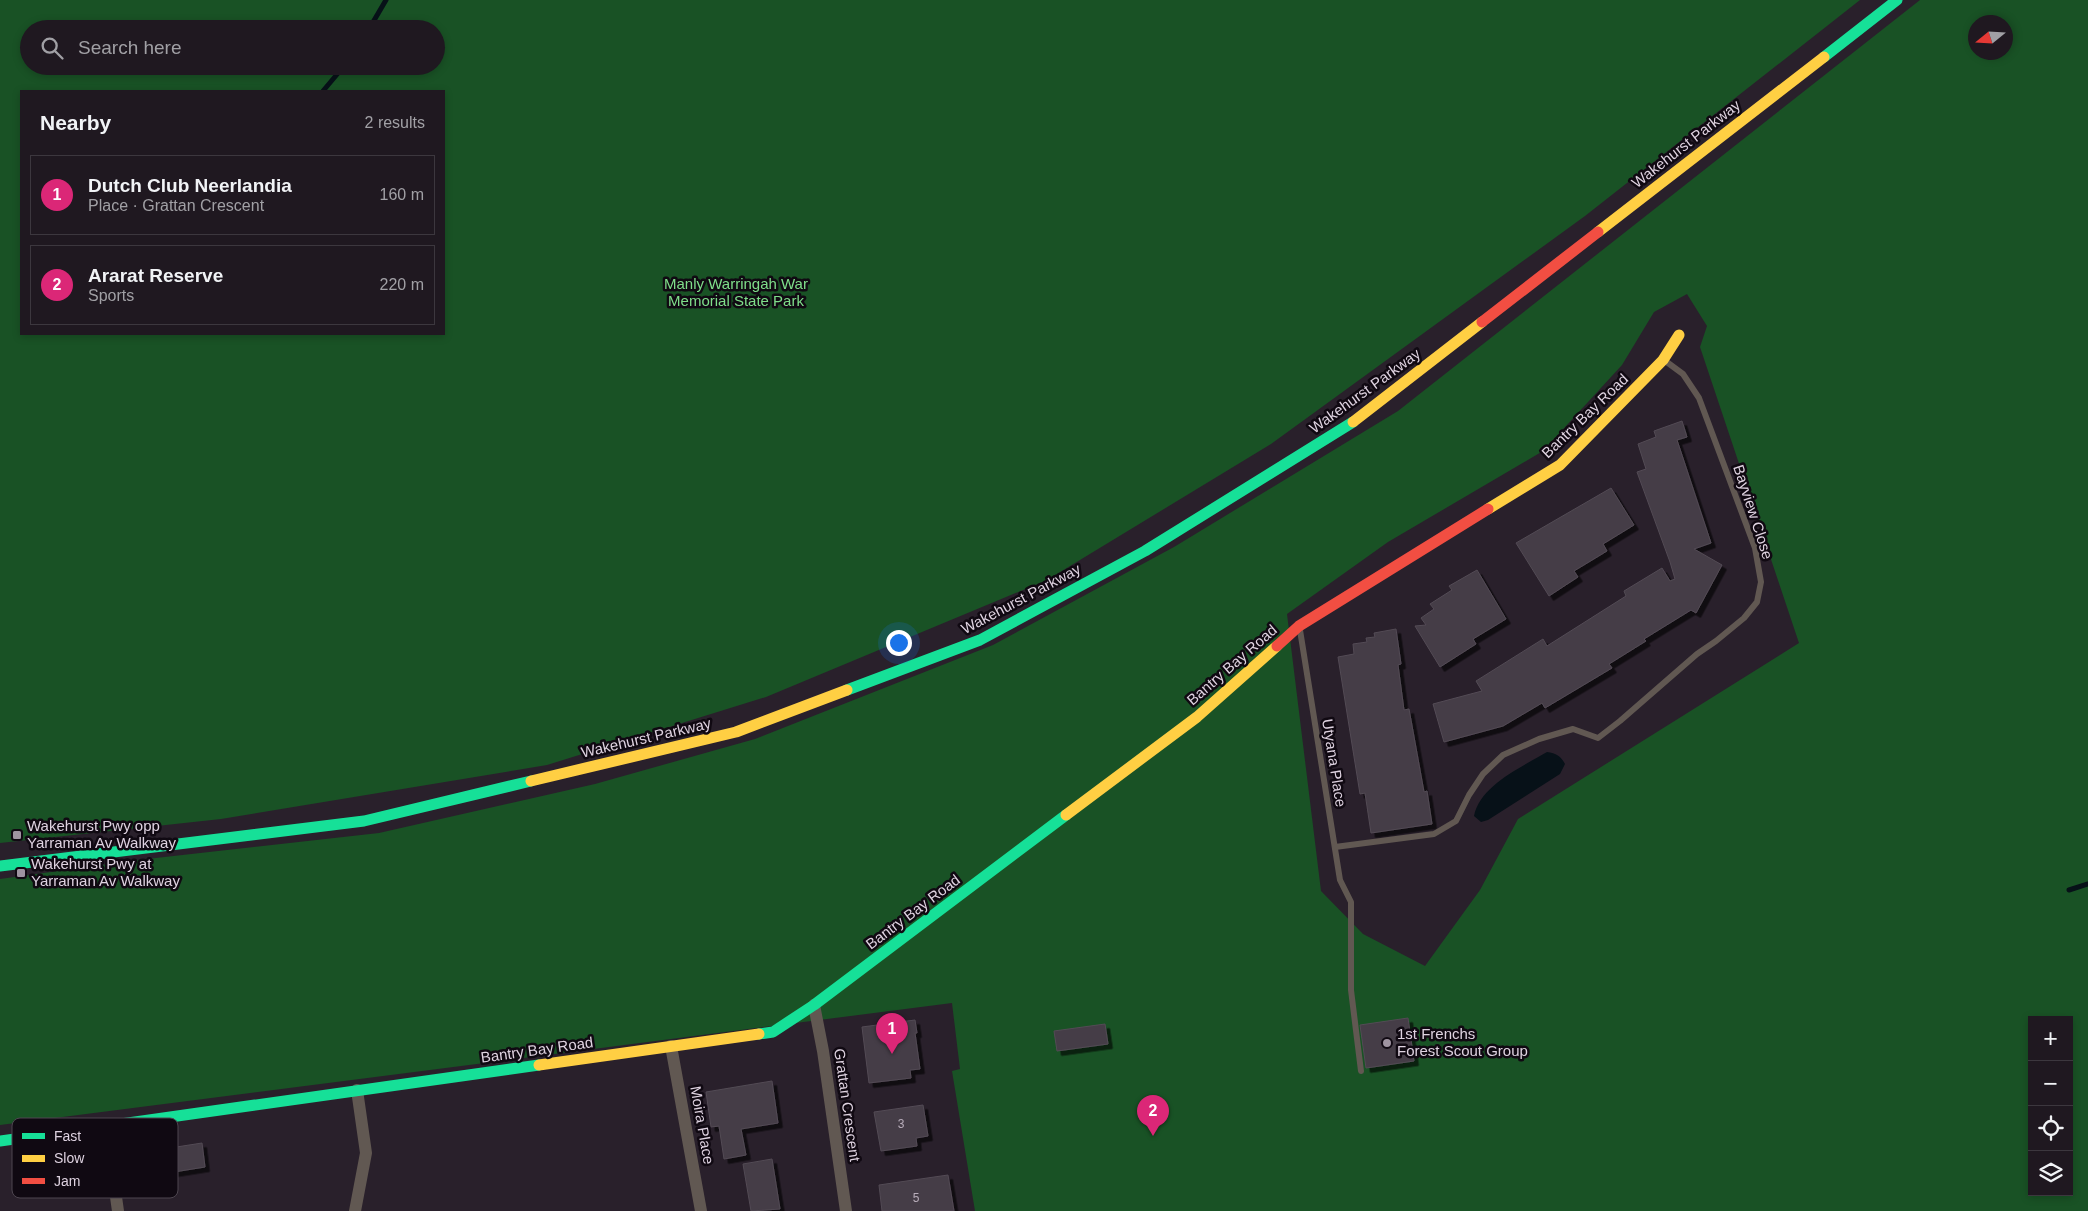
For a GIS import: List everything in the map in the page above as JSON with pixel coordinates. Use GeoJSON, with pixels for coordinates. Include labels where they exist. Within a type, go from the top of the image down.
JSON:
{"type":"FeatureCollection","features":[{"type":"Feature","properties":{"kind":"main road","name":"Wakehurst Parkway"},"geometry":{"type":"LineString","coordinates":[[0,866],[364,821],[736,732],[980,640],[1145,551],[1348,426],[1897,0]]}},
{"type":"Feature","properties":{"kind":"main road","name":"Bantry Bay Road"},"geometry":{"type":"LineString","coordinates":[[162,1118],[774,1032],[1197,717],[1299,626],[1560,465],[1663,360],[1679,335]]}},
{"type":"Feature","properties":{"kind":"street","name":"Grattan Crescent"},"geometry":{"type":"LineString","coordinates":[[814,1004],[823,1051],[846,1211]]}},
{"type":"Feature","properties":{"kind":"street","name":"Moira Place"},"geometry":{"type":"LineString","coordinates":[[671,1046],[701,1211]]}},
{"type":"Feature","properties":{"kind":"street"},"geometry":{"type":"LineString","coordinates":[[355,1211],[366,1153],[357,1090]]}},
{"type":"Feature","properties":{"kind":"street"},"geometry":{"type":"LineString","coordinates":[[116,1198],[118,1211]]}},
{"type":"Feature","properties":{"kind":"lane","name":"Bayview Close"},"geometry":{"type":"LineString","coordinates":[[1335,847],[1434,834],[1456,821],[1469,794],[1484,774],[1503,755],[1539,739],[1572,729],[1598,738],[1697,654],[1744,618],[1758,602],[1761,582],[1755,548],[1699,398],[1683,374],[1663,360]]}},
{"type":"Feature","properties":{"kind":"lane","name":"Utyana Place"},"geometry":{"type":"LineString","coordinates":[[1299,626],[1340,880],[1351,902],[1352,990],[1361,1071]]}},
{"type":"Feature","properties":{"kind":"green space","name":"Manly Warringah War Memorial State Park"},"geometry":{"type":"Polygon","coordinates":[[[0,0],[1860,0],[1585,216],[1271,444],[1047,580],[766,697],[547,765],[221,819],[0,843],[0,0]]]}},
{"type":"Feature","properties":{"kind":"green space"},"geometry":{"type":"Polygon","coordinates":[[[1920,0],[2088,0],[2088,1211],[975,1211],[952,1071],[960,1069],[952,1003],[55,1118],[12,1118],[12,1123],[0,1125],[0,879],[138,860],[379,833],[595,784],[755,739],[993,645],[1174,547],[1398,411],[1920,0]],[[1687,294],[1654,312],[1622,365],[1543,451],[1388,542],[1287,614],[1321,891],[1363,934],[1425,966],[1480,890],[1518,819],[1799,643],[1700,347],[1707,326],[1687,294]]]}},
{"type":"Feature","properties":{"kind":"shaded area"},"geometry":{"type":"Polygon","coordinates":[[[1547,752],[1558,755],[1565,764],[1560,774],[1488,820],[1481,822],[1474,816],[1484,795],[1493,786],[1514,771],[1547,752]]]}},
{"type":"Feature","properties":{"kind":"building"},"geometry":{"type":"Polygon","coordinates":[[[1682,421],[1687,437],[1677,440],[1711,543],[1694,549],[1722,565],[1696,613],[1691,610],[1644,639],[1646,641],[1609,664],[1612,668],[1545,708],[1542,703],[1503,726],[1444,742],[1433,704],[1482,691],[1476,681],[1543,639],[1547,646],[1626,596],[1624,591],[1662,568],[1670,581],[1675,579],[1637,472],[1646,469],[1638,444],[1656,437],[1654,431],[1682,421]]]}},
{"type":"Feature","properties":{"kind":"building"},"geometry":{"type":"Polygon","coordinates":[[[1611,488],[1634,525],[1603,544],[1607,551],[1574,571],[1578,577],[1549,596],[1516,543],[1611,488]]]}},
{"type":"Feature","properties":{"kind":"building"},"geometry":{"type":"Polygon","coordinates":[[[1477,570],[1506,619],[1473,639],[1476,644],[1440,667],[1415,626],[1426,625],[1421,618],[1434,609],[1430,604],[1452,590],[1449,586],[1477,570]]]}},
{"type":"Feature","properties":{"kind":"building"},"geometry":{"type":"Polygon","coordinates":[[[1396,629],[1401,664],[1398,665],[1404,710],[1409,709],[1424,792],[1427,791],[1432,824],[1371,833],[1365,793],[1360,794],[1338,657],[1354,654],[1353,644],[1367,642],[1366,638],[1375,637],[1374,633],[1396,629]]]}},
{"type":"Feature","properties":{"kind":"building","name":"1st Frenchs Forest Scout Group"},"geometry":{"type":"Polygon","coordinates":[[[1408,1018],[1414,1061],[1366,1068],[1360,1025],[1408,1018]]]}},
{"type":"Feature","properties":{"kind":"building"},"geometry":{"type":"Polygon","coordinates":[[[915,1020],[920,1069],[910,1070],[911,1078],[869,1083],[862,1027],[915,1020]]]}},
{"type":"Feature","properties":{"kind":"building"},"geometry":{"type":"Polygon","coordinates":[[[1105,1024],[1108,1044],[1057,1051],[1054,1031],[1105,1024]]]}},
{"type":"Feature","properties":{"kind":"building"},"geometry":{"type":"Polygon","coordinates":[[[772,1081],[778,1123],[741,1129],[746,1155],[724,1159],[719,1126],[711,1127],[706,1092],[772,1081]]]}},
{"type":"Feature","properties":{"kind":"building"},"geometry":{"type":"Polygon","coordinates":[[[923,1105],[928,1136],[916,1138],[917,1146],[881,1151],[874,1112],[923,1105]]]}},
{"type":"Feature","properties":{"kind":"building"},"geometry":{"type":"Polygon","coordinates":[[[202,1143],[205,1167],[178,1171],[178,1147],[202,1143]]]}},
{"type":"Feature","properties":{"kind":"building"},"geometry":{"type":"Polygon","coordinates":[[[772,1159],[780,1209],[751,1211],[743,1164],[772,1159]]]}},
{"type":"Feature","properties":{"kind":"building"},"geometry":{"type":"Polygon","coordinates":[[[948,1175],[954,1211],[882,1211],[879,1185],[948,1175]]]}},
{"type":"Feature","properties":{"kind":"waterway"},"geometry":{"type":"LineString","coordinates":[[374,20],[386,0]]}},
{"type":"Feature","properties":{"kind":"waterway"},"geometry":{"type":"LineString","coordinates":[[324,90],[336,75]]}},
{"type":"Feature","properties":{"kind":"waterway"},"geometry":{"type":"LineString","coordinates":[[2069,890],[2088,884]]}},
{"type":"Feature","properties":{"kind":"traffic: fast"},"geometry":{"type":"LineString","coordinates":[[1824,57],[1897,0]]}},
{"type":"Feature","properties":{"kind":"traffic: fast"},"geometry":{"type":"LineString","coordinates":[[847,690],[980,640],[1145,551],[1353,422]]}},
{"type":"Feature","properties":{"kind":"traffic: fast"},"geometry":{"type":"LineString","coordinates":[[0,866],[364,821],[531,781]]}},
{"type":"Feature","properties":{"kind":"traffic: fast"},"geometry":{"type":"LineString","coordinates":[[759,1034],[773,1032],[814,1005],[1066,815]]}},
{"type":"Feature","properties":{"kind":"traffic: fast"},"geometry":{"type":"LineString","coordinates":[[163,1118],[539,1065]]}},
{"type":"Feature","properties":{"kind":"traffic: fast"},"geometry":{"type":"LineString","coordinates":[[0,1141],[12,1139]]}},
{"type":"Feature","properties":{"kind":"traffic: slow"},"geometry":{"type":"LineString","coordinates":[[1598,232],[1824,57]]}},
{"type":"Feature","properties":{"kind":"traffic: slow"},"geometry":{"type":"LineString","coordinates":[[1353,422],[1482,322]]}},
{"type":"Feature","properties":{"kind":"traffic: slow"},"geometry":{"type":"LineString","coordinates":[[1488,509],[1560,465],[1663,360],[1679,335]]}},
{"type":"Feature","properties":{"kind":"traffic: slow"},"geometry":{"type":"LineString","coordinates":[[1066,815],[1197,717],[1277,646]]}},
{"type":"Feature","properties":{"kind":"traffic: slow"},"geometry":{"type":"LineString","coordinates":[[531,781],[736,732],[847,690]]}},
{"type":"Feature","properties":{"kind":"traffic: slow"},"geometry":{"type":"LineString","coordinates":[[539,1065],[759,1034]]}},
{"type":"Feature","properties":{"kind":"traffic: jam"},"geometry":{"type":"LineString","coordinates":[[1482,322],[1598,232]]}},
{"type":"Feature","properties":{"kind":"traffic: jam"},"geometry":{"type":"LineString","coordinates":[[1277,646],[1299,626],[1488,509]]}},
{"type":"Feature","properties":{"kind":"place","name":"Wakehurst Pwy opp Yarraman Av Walkway"},"geometry":{"type":"Point","coordinates":[17,835]}},
{"type":"Feature","properties":{"kind":"place","name":"Wakehurst Pwy at Yarraman Av Walkway"},"geometry":{"type":"Point","coordinates":[21,873]}},
{"type":"Feature","properties":{"kind":"place","name":"1st Frenchs Forest Scout Group"},"geometry":{"type":"Point","coordinates":[1387,1043]}},
{"type":"Feature","properties":{"kind":"place","name":"Dutch Club Neerlandia"},"geometry":{"type":"Point","coordinates":[892,1054]}},
{"type":"Feature","properties":{"kind":"place","name":"Ararat Reserve"},"geometry":{"type":"Point","coordinates":[1153,1136]}}]}
